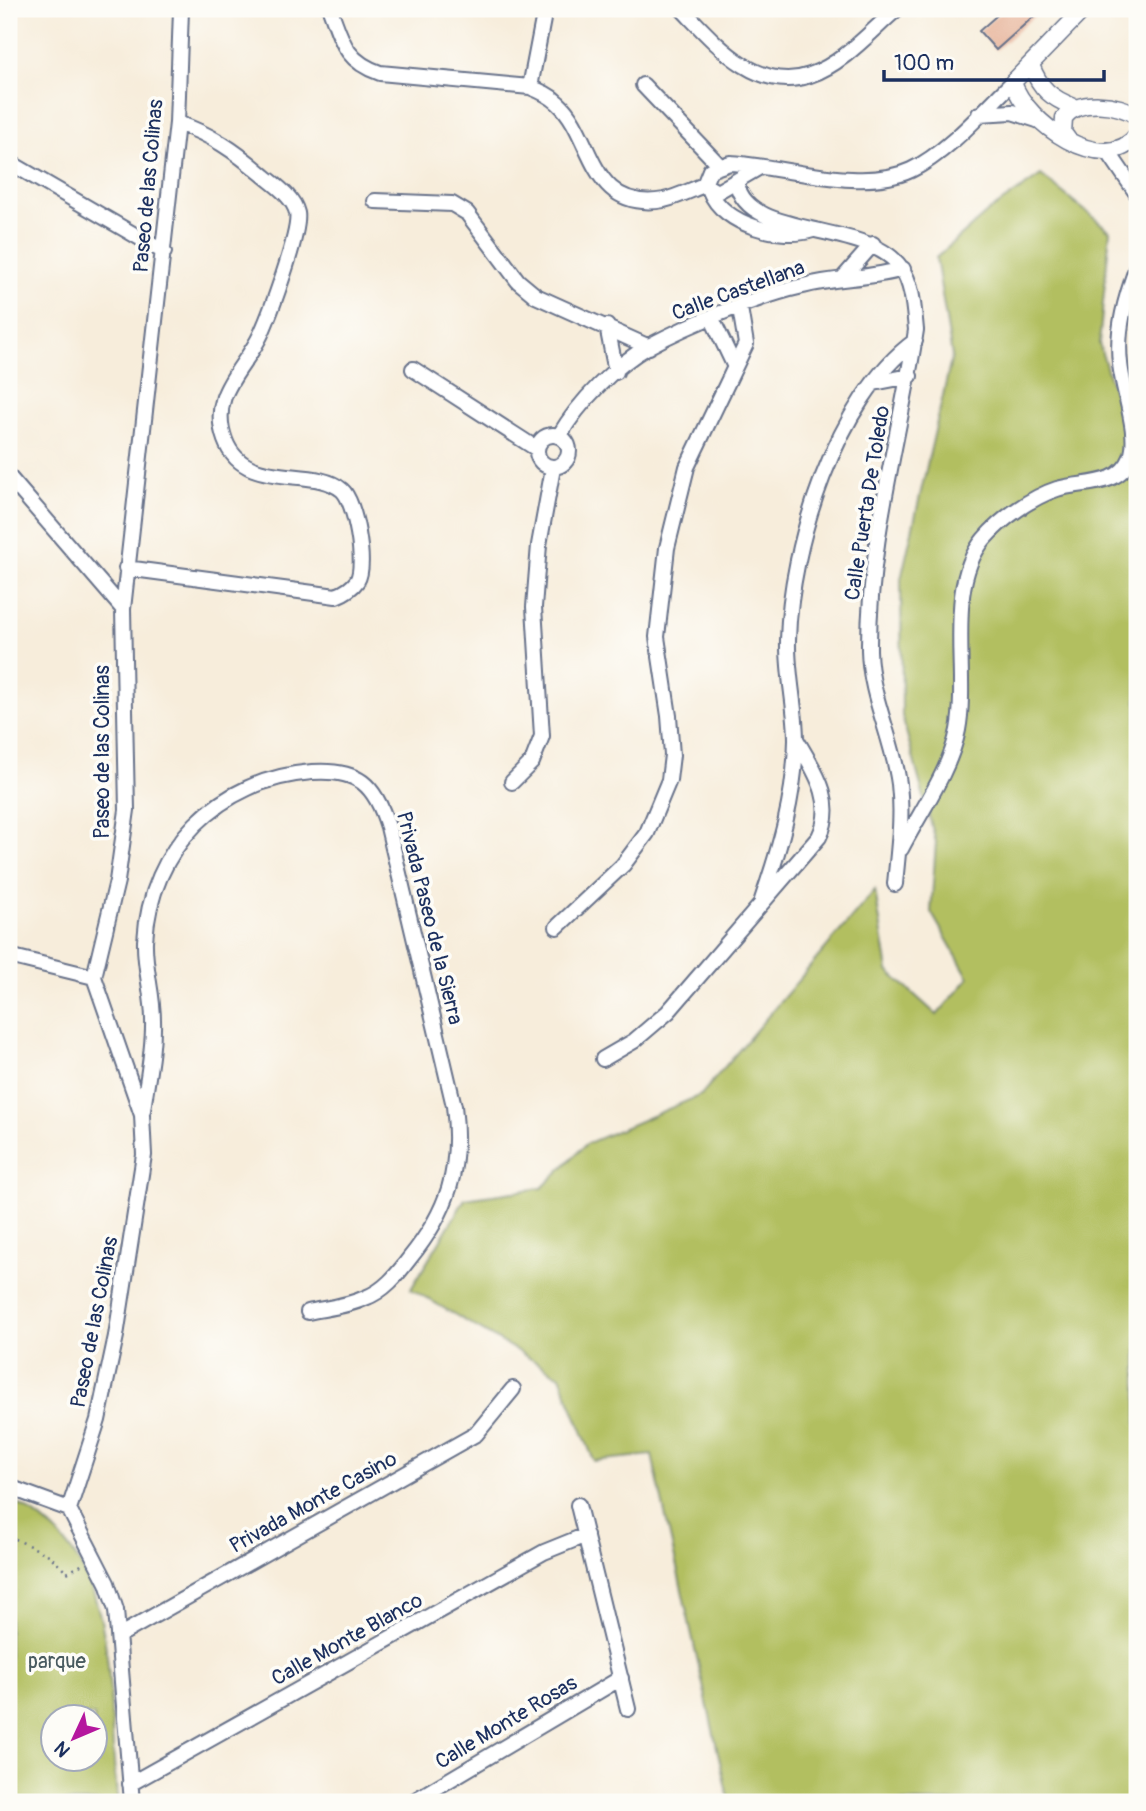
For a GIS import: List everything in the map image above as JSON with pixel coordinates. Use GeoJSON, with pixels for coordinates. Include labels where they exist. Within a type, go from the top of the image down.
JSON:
{"type":"FeatureCollection","features":[{"type":"Feature","properties":{"kind":"street"},"geometry":{"type":"LineString","coordinates":[[330,9],[350,56],[361,67],[380,73],[530,87],[560,104],[598,173],[612,189],[638,201],[665,200],[707,188],[717,192],[761,167]]}},
{"type":"Feature","properties":{"kind":"street"},"geometry":{"type":"LineString","coordinates":[[530,87],[545,9]]}},
{"type":"Feature","properties":{"kind":"street"},"geometry":{"type":"LineString","coordinates":[[682,9],[722,51],[750,69],[783,78],[810,76],[836,61],[897,9]]}},
{"type":"Feature","properties":{"kind":"street"},"geometry":{"type":"LineString","coordinates":[[813,230],[798,235],[737,219],[720,209],[707,188],[710,170],[719,164],[858,178],[895,176],[913,169],[979,114],[1031,65],[1084,9]]}},
{"type":"Feature","properties":{"kind":"street","name":"Paseo de las Colinas"},"geometry":{"type":"LineString","coordinates":[[69,1509],[97,1420],[116,1336],[144,1155],[142,1115],[94,977],[117,881],[127,810],[123,609],[177,123],[181,10]]}},
{"type":"Feature","properties":{"kind":"street"},"geometry":{"type":"LineString","coordinates":[[1031,65],[1043,90],[1053,99],[1074,107],[1092,105],[1119,108],[1137,116]]}},
{"type":"Feature","properties":{"kind":"street"},"geometry":{"type":"LineString","coordinates":[[1013,82],[1020,99],[1037,120]]}},
{"type":"Feature","properties":{"kind":"street"},"geometry":{"type":"LineString","coordinates":[[643,85],[719,164]]}},
{"type":"Feature","properties":{"kind":"street"},"geometry":{"type":"LineString","coordinates":[[1067,138],[1063,132],[1063,118],[1074,107]]}},
{"type":"Feature","properties":{"kind":"street"},"geometry":{"type":"LineString","coordinates":[[979,114],[1012,112],[1037,120],[1080,146],[1107,150],[1129,144],[1137,135]]}},
{"type":"Feature","properties":{"kind":"street"},"geometry":{"type":"LineString","coordinates":[[126,568],[336,596],[347,592],[361,570],[361,553],[350,500],[332,484],[265,473],[247,465],[236,457],[225,441],[221,420],[224,394],[233,375],[260,336],[292,247],[297,213],[288,196],[235,151],[206,132],[177,123]]}},
{"type":"Feature","properties":{"kind":"street"},"geometry":{"type":"LineString","coordinates":[[1107,150],[1137,194]]}},
{"type":"Feature","properties":{"kind":"street"},"geometry":{"type":"LineString","coordinates":[[9,163],[164,252]]}},
{"type":"Feature","properties":{"kind":"street"},"geometry":{"type":"LineString","coordinates":[[737,183],[740,198],[752,210],[813,230],[873,244],[890,254],[903,269]]}},
{"type":"Feature","properties":{"kind":"street"},"geometry":{"type":"LineString","coordinates":[[375,201],[452,204],[467,213],[518,281],[536,296],[559,309],[607,326],[649,346]]}},
{"type":"Feature","properties":{"kind":"street"},"geometry":{"type":"LineString","coordinates":[[844,277],[873,244]]}},
{"type":"Feature","properties":{"kind":"street"},"geometry":{"type":"LineString","coordinates":[[897,855],[954,746],[960,709],[961,595],[968,565],[984,539],[1032,501],[1058,488],[1093,484],[1123,470],[1134,449],[1123,388],[1120,339],[1125,297],[1137,265]]}},
{"type":"Feature","properties":{"kind":"street","name":"Calle Castellana"},"geometry":{"type":"LineString","coordinates":[[559,436],[576,411],[616,372],[649,346],[712,318],[800,286],[844,277],[869,278],[903,269]]}},
{"type":"Feature","properties":{"kind":"street","name":"Calle Puerta De Toledo"},"geometry":{"type":"LineString","coordinates":[[895,884],[901,817],[899,783],[876,699],[869,650],[877,545],[915,341],[913,303],[903,269]]}},
{"type":"Feature","properties":{"kind":"street"},"geometry":{"type":"LineString","coordinates":[[557,927],[623,865],[647,833],[669,780],[672,755],[669,716],[657,637],[667,548],[687,467],[746,344],[740,308]]}},
{"type":"Feature","properties":{"kind":"street"},"geometry":{"type":"LineString","coordinates":[[712,318],[734,366]]}},
{"type":"Feature","properties":{"kind":"street"},"geometry":{"type":"LineString","coordinates":[[607,326],[616,372]]}},
{"type":"Feature","properties":{"kind":"street"},"geometry":{"type":"LineString","coordinates":[[762,900],[788,816],[796,739],[788,642],[799,545],[825,473],[874,383],[894,356],[915,341]]}},
{"type":"Feature","properties":{"kind":"street"},"geometry":{"type":"LineString","coordinates":[[413,369],[537,449],[542,464],[553,468],[564,464],[569,454],[567,443],[559,436],[548,436],[537,449]]}},
{"type":"Feature","properties":{"kind":"street"},"geometry":{"type":"LineString","coordinates":[[874,383],[909,376]]}},
{"type":"Feature","properties":{"kind":"street"},"geometry":{"type":"LineString","coordinates":[[512,782],[532,762],[542,736],[534,607],[539,545],[553,468]]}},
{"type":"Feature","properties":{"kind":"street"},"geometry":{"type":"LineString","coordinates":[[9,477],[123,609]]}},
{"type":"Feature","properties":{"kind":"street"},"geometry":{"type":"LineString","coordinates":[[603,1059],[634,1041],[668,1012],[762,900],[812,847],[826,817],[824,794],[796,739]]}},
{"type":"Feature","properties":{"kind":"street","name":"Privada Paseo de la Sierra"},"geometry":{"type":"LineString","coordinates":[[142,1115],[153,1021],[145,944],[148,911],[158,877],[170,854],[202,817],[228,798],[261,782],[298,773],[323,771],[348,773],[358,779],[370,788],[382,807],[388,827],[454,1106],[457,1131],[456,1165],[450,1192],[437,1220],[396,1275],[366,1298],[308,1312]]}},
{"type":"Feature","properties":{"kind":"street"},"geometry":{"type":"LineString","coordinates":[[9,956],[94,977]]}},
{"type":"Feature","properties":{"kind":"street","name":"Privada Monte Casino"},"geometry":{"type":"LineString","coordinates":[[120,1635],[476,1434],[513,1389]]}},
{"type":"Feature","properties":{"kind":"street"},"geometry":{"type":"LineString","coordinates":[[9,1487],[69,1509],[96,1558],[116,1610],[120,1635],[132,1802]]}},
{"type":"Feature","properties":{"kind":"street"},"geometry":{"type":"LineString","coordinates":[[578,1504],[628,1709]]}},
{"type":"Feature","properties":{"kind":"street","name":"Calle Monte Blanco"},"geometry":{"type":"LineString","coordinates":[[130,1784],[544,1552],[586,1535]]}},
{"type":"Feature","properties":{"kind":"street","name":"Calle Monte Rosas"},"geometry":{"type":"LineString","coordinates":[[412,1802],[621,1678]]}},
{"type":"Feature","properties":{"kind":"path"},"geometry":{"type":"LineString","coordinates":[[9,1536],[49,1555],[67,1573],[96,1558]]}},
{"type":"Feature","properties":{"kind":"green space"},"geometry":{"type":"Polygon","coordinates":[[[1041,175],[1110,231],[1099,344],[1137,464],[1137,1802],[729,1802],[652,1455],[594,1461],[560,1376],[411,1289],[465,1199],[542,1188],[586,1144],[701,1095],[875,890],[888,971],[937,1015],[969,978],[931,912],[936,842],[902,716],[901,579],[952,356],[936,258],[988,212],[1041,175]]]}},
{"type":"Feature","properties":{"kind":"green space","name":"parque"},"geometry":{"type":"Polygon","coordinates":[[[9,1499],[48,1525],[75,1556],[93,1592],[103,1631],[109,1673],[118,1802],[9,1802],[9,1499]]]}},
{"type":"Feature","properties":{"kind":"building"},"geometry":{"type":"Polygon","coordinates":[[[1004,9],[1042,9],[996,50],[979,31],[1004,9]]]}}]}
